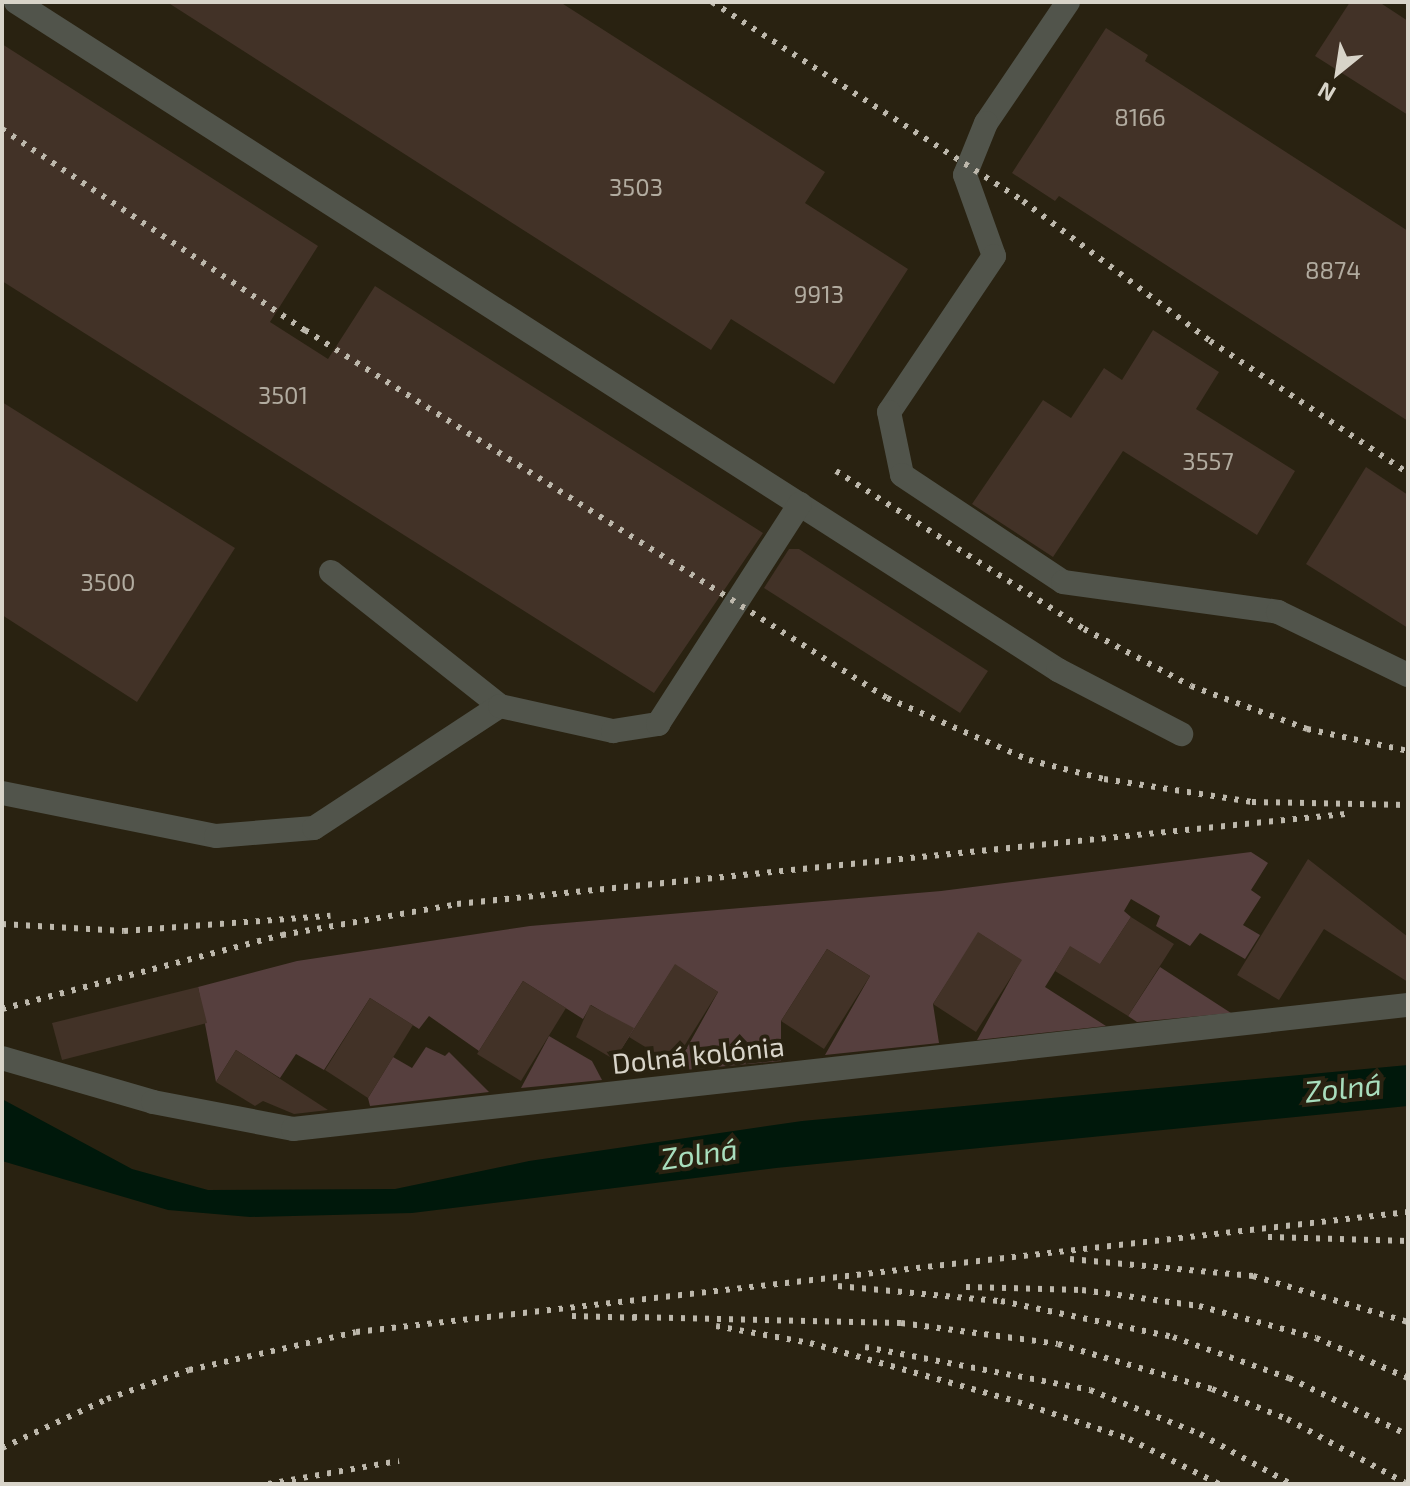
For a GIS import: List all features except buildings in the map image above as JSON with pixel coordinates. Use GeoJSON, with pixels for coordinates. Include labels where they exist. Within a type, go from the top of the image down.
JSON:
{"type":"FeatureCollection","features":[{"type":"Feature","properties":{"kind":"lane"},"geometry":{"type":"LineString","coordinates":[[16,2],[1058,670],[1181,734]]}},
{"type":"Feature","properties":{"kind":"lane"},"geometry":{"type":"LineString","coordinates":[[1068,2],[986,123],[965,175],[994,256],[889,412],[902,475],[1063,582],[1278,612],[1408,675]]}},
{"type":"Feature","properties":{"kind":"lane"},"geometry":{"type":"LineString","coordinates":[[331,572],[500,706],[613,731],[658,724],[800,504]]}},
{"type":"Feature","properties":{"kind":"lane"},"geometry":{"type":"LineString","coordinates":[[2,793],[216,836],[314,828],[500,706]]}},
{"type":"Feature","properties":{"kind":"lane","name":"Dolná kolónia"},"geometry":{"type":"LineString","coordinates":[[2,1058],[153,1102],[293,1129],[1408,1005]]}},
{"type":"Feature","properties":{"kind":"shaded area"},"geometry":{"type":"Polygon","coordinates":[[[1251,852],[1268,863],[1251,890],[1261,897],[1243,925],[1260,935],[1245,959],[1200,933],[1190,946],[1156,926],[1160,916],[1131,899],[1124,911],[1131,917],[1088,983],[1086,956],[1070,947],[1045,987],[1106,1026],[977,1040],[1021,960],[979,933],[933,1004],[939,1043],[825,1055],[870,976],[827,949],[781,1021],[781,1061],[674,1071],[718,992],[675,965],[622,1048],[613,1018],[591,1005],[583,1019],[523,981],[479,1051],[429,1016],[419,1029],[370,998],[324,1070],[296,1054],[280,1078],[236,1050],[216,1082],[198,987],[297,961],[530,926],[941,891],[1251,852]]]}},
{"type":"Feature","properties":{"kind":"shaded area"},"geometry":{"type":"Polygon","coordinates":[[[1160,967],[1231,1013],[1137,1022],[1128,1016],[1160,967]]]}},
{"type":"Feature","properties":{"kind":"shaded area"},"geometry":{"type":"Polygon","coordinates":[[[549,1036],[592,1061],[602,1080],[521,1088],[549,1036]]]}},
{"type":"Feature","properties":{"kind":"shaded area"},"geometry":{"type":"Polygon","coordinates":[[[426,1047],[445,1056],[449,1052],[489,1092],[370,1106],[368,1098],[393,1057],[412,1068],[426,1047]]]}},
{"type":"Feature","properties":{"kind":"water","name":"Zolná"},"geometry":{"type":"Polygon","coordinates":[[[1408,1065],[1408,1106],[776,1168],[412,1213],[250,1217],[168,1210],[2,1161],[2,1099],[132,1169],[208,1190],[395,1189],[529,1161],[802,1121],[1408,1065]]]}},
{"type":"Feature","properties":{"kind":"railway"},"geometry":{"type":"LineString","coordinates":[[712,2],[1023,201],[1210,341],[1408,473]]}},
{"type":"Feature","properties":{"kind":"railway"},"geometry":{"type":"LineString","coordinates":[[2,129],[305,330],[887,698],[1029,760],[1104,779],[1252,802],[1408,805]]}},
{"type":"Feature","properties":{"kind":"railway"},"geometry":{"type":"LineString","coordinates":[[836,471],[1084,629],[1191,686],[1307,729],[1408,751]]}},
{"type":"Feature","properties":{"kind":"railway"},"geometry":{"type":"LineString","coordinates":[[2,1009],[282,935],[457,904],[1345,814]]}},
{"type":"Feature","properties":{"kind":"railway"},"geometry":{"type":"LineString","coordinates":[[2,924],[124,931],[330,916]]}},
{"type":"Feature","properties":{"kind":"railway"},"geometry":{"type":"LineString","coordinates":[[2,1448],[107,1399],[189,1370],[356,1332],[1408,1212]]}},
{"type":"Feature","properties":{"kind":"railway"},"geometry":{"type":"LineString","coordinates":[[1268,1237],[1408,1241]]}},
{"type":"Feature","properties":{"kind":"railway"},"geometry":{"type":"LineString","coordinates":[[1070,1259],[1253,1276],[1408,1322]]}},
{"type":"Feature","properties":{"kind":"railway"},"geometry":{"type":"LineString","coordinates":[[838,1286],[1001,1301],[1173,1337],[1289,1378],[1408,1435]]}},
{"type":"Feature","properties":{"kind":"railway"},"geometry":{"type":"LineString","coordinates":[[966,1287],[1082,1290],[1199,1306],[1316,1338],[1408,1378]]}},
{"type":"Feature","properties":{"kind":"railway"},"geometry":{"type":"LineString","coordinates":[[572,1316],[644,1318]]}},
{"type":"Feature","properties":{"kind":"railway"},"geometry":{"type":"LineString","coordinates":[[633,1317],[901,1323],[1058,1344],[1212,1389],[1287,1419],[1407,1484]]}},
{"type":"Feature","properties":{"kind":"railway"},"geometry":{"type":"LineString","coordinates":[[716,1326],[810,1343],[1018,1402],[1129,1439],[1219,1484]]}},
{"type":"Feature","properties":{"kind":"railway"},"geometry":{"type":"LineString","coordinates":[[865,1347],[1090,1390],[1200,1434],[1291,1484]]}},
{"type":"Feature","properties":{"kind":"railway"},"geometry":{"type":"LineString","coordinates":[[268,1484],[399,1461]]}}]}
